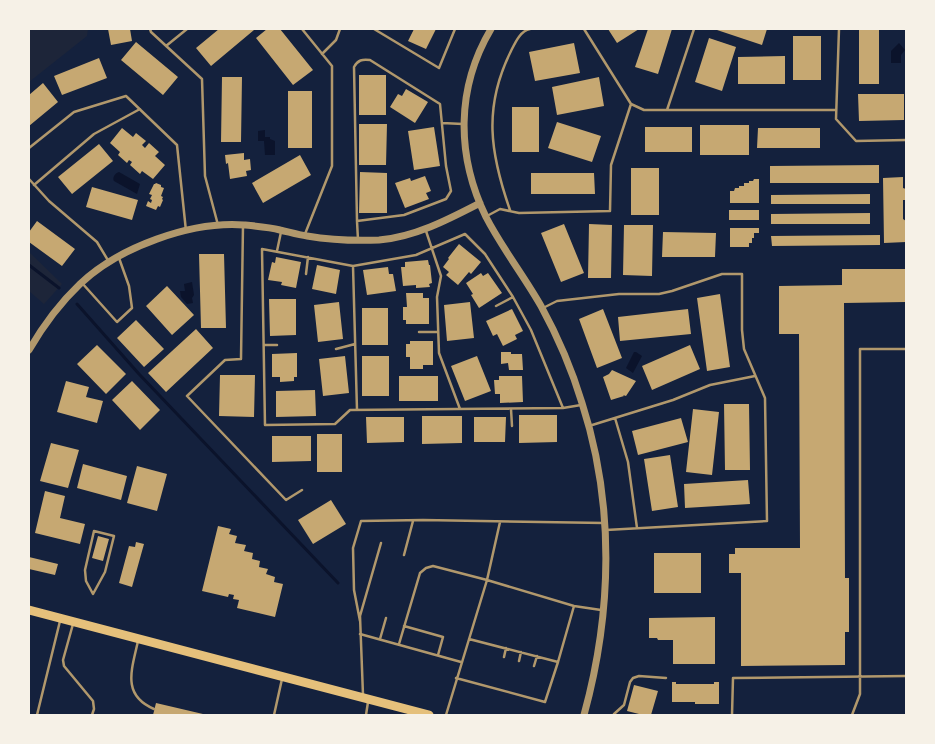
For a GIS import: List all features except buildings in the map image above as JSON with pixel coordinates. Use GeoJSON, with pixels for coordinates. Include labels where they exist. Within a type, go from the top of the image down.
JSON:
{"type":"FeatureCollection","features":[{"type":"Feature","properties":{"kind":"main road"},"geometry":{"type":"LineString","coordinates":[[29,610],[429,715]]}},
{"type":"Feature","properties":{"kind":"street"},"geometry":{"type":"LineString","coordinates":[[491,29],[477,56],[466,94],[464,124],[465,153],[475,188],[486,216],[542,308],[562,347],[583,404],[595,455],[605,527],[607,560],[604,610],[596,666],[584,715]]}},
{"type":"Feature","properties":{"kind":"street"},"geometry":{"type":"LineString","coordinates":[[29,350],[52,315],[82,282],[118,257],[147,243],[186,230],[218,225],[243,225],[281,230],[305,236],[339,240],[380,240],[425,229],[480,203]]}},
{"type":"Feature","properties":{"kind":"lane"},"geometry":{"type":"LineString","coordinates":[[150,29],[151,32],[202,79],[205,176],[218,225]]}},
{"type":"Feature","properties":{"kind":"lane"},"geometry":{"type":"LineString","coordinates":[[166,46],[187,29]]}},
{"type":"Feature","properties":{"kind":"lane"},"geometry":{"type":"LineString","coordinates":[[302,29],[332,66],[332,166],[305,236]]}},
{"type":"Feature","properties":{"kind":"lane"},"geometry":{"type":"LineString","coordinates":[[322,54],[336,40],[340,29]]}},
{"type":"Feature","properties":{"kind":"lane"},"geometry":{"type":"LineString","coordinates":[[374,29],[439,68],[456,29]]}},
{"type":"Feature","properties":{"kind":"lane"},"geometry":{"type":"LineString","coordinates":[[510,210],[498,172],[494,152],[492,125],[494,100],[502,69],[517,38],[527,29],[530,29]]}},
{"type":"Feature","properties":{"kind":"lane"},"geometry":{"type":"LineString","coordinates":[[584,29],[630,104],[644,110],[836,110]]}},
{"type":"Feature","properties":{"kind":"lane"},"geometry":{"type":"LineString","coordinates":[[667,110],[694,29]]}},
{"type":"Feature","properties":{"kind":"lane"},"geometry":{"type":"LineString","coordinates":[[840,29],[836,119],[856,141],[906,140]]}},
{"type":"Feature","properties":{"kind":"lane"},"geometry":{"type":"LineString","coordinates":[[357,221],[404,215],[446,199],[451,191],[446,166],[440,104],[370,60],[362,59],[354,67],[357,221],[358,240]]}},
{"type":"Feature","properties":{"kind":"lane"},"geometry":{"type":"LineString","coordinates":[[29,148],[74,112],[126,96],[177,145],[186,230]]}},
{"type":"Feature","properties":{"kind":"lane"},"geometry":{"type":"LineString","coordinates":[[486,216],[500,209],[519,213],[610,211],[611,165],[630,104]]}},
{"type":"Feature","properties":{"kind":"lane"},"geometry":{"type":"LineString","coordinates":[[34,185],[94,134],[140,109]]}},
{"type":"Feature","properties":{"kind":"lane"},"geometry":{"type":"LineString","coordinates":[[442,123],[464,124]]}},
{"type":"Feature","properties":{"kind":"lane"},"geometry":{"type":"LineString","coordinates":[[29,179],[49,201],[97,242],[110,262]]}},
{"type":"Feature","properties":{"kind":"lane"},"geometry":{"type":"LineString","coordinates":[[243,225],[241,359],[225,360],[187,396],[286,500],[302,490]]}},
{"type":"Feature","properties":{"kind":"lane"},"geometry":{"type":"LineString","coordinates":[[425,229],[441,276],[437,297],[439,352],[460,409]]}},
{"type":"Feature","properties":{"kind":"lane"},"geometry":{"type":"LineString","coordinates":[[276,251],[281,230]]}},
{"type":"Feature","properties":{"kind":"lane"},"geometry":{"type":"LineString","coordinates":[[562,408],[531,330],[513,297],[485,254],[465,234],[416,255],[353,266],[262,248],[265,425],[334,424],[350,410],[562,408],[583,404]]}},
{"type":"Feature","properties":{"kind":"lane"},"geometry":{"type":"LineString","coordinates":[[82,282],[118,322],[132,308],[129,286],[118,257]]}},
{"type":"Feature","properties":{"kind":"lane"},"geometry":{"type":"LineString","coordinates":[[306,274],[308,257]]}},
{"type":"Feature","properties":{"kind":"lane"},"geometry":{"type":"LineString","coordinates":[[353,266],[357,410]]}},
{"type":"Feature","properties":{"kind":"lane"},"geometry":{"type":"LineString","coordinates":[[360,621],[354,590],[353,548],[361,521],[500,522],[621,529],[767,521],[764,398],[744,349],[742,330],[742,274],[722,274],[659,294],[619,294],[556,301],[542,308]]}},
{"type":"Feature","properties":{"kind":"lane"},"geometry":{"type":"LineString","coordinates":[[496,306],[513,297]]}},
{"type":"Feature","properties":{"kind":"lane"},"geometry":{"type":"LineString","coordinates":[[419,332],[438,332]]}},
{"type":"Feature","properties":{"kind":"lane"},"geometry":{"type":"LineString","coordinates":[[336,349],[355,344]]}},
{"type":"Feature","properties":{"kind":"lane"},"geometry":{"type":"LineString","coordinates":[[264,346],[277,345]]}},
{"type":"Feature","properties":{"kind":"lane"},"geometry":{"type":"LineString","coordinates":[[852,715],[860,694],[860,349],[906,349]]}},
{"type":"Feature","properties":{"kind":"lane"},"geometry":{"type":"LineString","coordinates":[[588,427],[673,400],[710,385],[755,376]]}},
{"type":"Feature","properties":{"kind":"lane"},"geometry":{"type":"LineString","coordinates":[[511,409],[512,426]]}},
{"type":"Feature","properties":{"kind":"lane"},"geometry":{"type":"LineString","coordinates":[[615,418],[628,462],[637,528]]}},
{"type":"Feature","properties":{"kind":"lane"},"geometry":{"type":"LineString","coordinates":[[404,555],[413,521]]}},
{"type":"Feature","properties":{"kind":"lane"},"geometry":{"type":"LineString","coordinates":[[446,715],[487,580],[500,522]]}},
{"type":"Feature","properties":{"kind":"lane"},"geometry":{"type":"LineString","coordinates":[[94,531],[114,536],[105,572],[93,594],[86,581],[85,570],[94,531]]}},
{"type":"Feature","properties":{"kind":"lane"},"geometry":{"type":"LineString","coordinates":[[366,715],[360,616],[381,543]]}},
{"type":"Feature","properties":{"kind":"lane"},"geometry":{"type":"LineString","coordinates":[[399,644],[420,573],[426,568],[433,566],[487,580],[574,606],[604,610]]}},
{"type":"Feature","properties":{"kind":"lane"},"geometry":{"type":"LineString","coordinates":[[456,678],[545,702],[574,606]]}},
{"type":"Feature","properties":{"kind":"lane"},"geometry":{"type":"LineString","coordinates":[[37,715],[61,618]]}},
{"type":"Feature","properties":{"kind":"lane"},"geometry":{"type":"LineString","coordinates":[[380,639],[386,618]]}},
{"type":"Feature","properties":{"kind":"lane"},"geometry":{"type":"LineString","coordinates":[[73,622],[63,660],[64,666],[93,701],[94,709],[92,715]]}},
{"type":"Feature","properties":{"kind":"lane"},"geometry":{"type":"LineString","coordinates":[[404,626],[443,637],[438,655]]}},
{"type":"Feature","properties":{"kind":"lane"},"geometry":{"type":"LineString","coordinates":[[360,634],[462,662]]}},
{"type":"Feature","properties":{"kind":"lane"},"geometry":{"type":"LineString","coordinates":[[138,639],[131,675],[131,683],[139,699],[147,706],[154,709]]}},
{"type":"Feature","properties":{"kind":"lane"},"geometry":{"type":"LineString","coordinates":[[469,639],[558,662]]}},
{"type":"Feature","properties":{"kind":"lane"},"geometry":{"type":"LineString","coordinates":[[504,657],[506,648]]}},
{"type":"Feature","properties":{"kind":"lane"},"geometry":{"type":"LineString","coordinates":[[519,661],[521,652]]}},
{"type":"Feature","properties":{"kind":"lane"},"geometry":{"type":"LineString","coordinates":[[534,666],[537,656]]}},
{"type":"Feature","properties":{"kind":"lane"},"geometry":{"type":"LineString","coordinates":[[274,715],[283,676]]}},
{"type":"Feature","properties":{"kind":"lane"},"geometry":{"type":"LineString","coordinates":[[614,714],[624,705],[630,682],[633,678],[639,676],[666,678]]}},
{"type":"Feature","properties":{"kind":"lane"},"geometry":{"type":"LineString","coordinates":[[732,715],[733,678],[906,676]]}},
{"type":"Feature","properties":{"kind":"lane"},"geometry":{"type":"LineString","coordinates":[[494,688],[496,684]]}},
{"type":"Feature","properties":{"kind":"lane"},"geometry":{"type":"LineString","coordinates":[[510,688],[510,693]]}},
{"type":"Feature","properties":{"kind":"lane"},"geometry":{"type":"LineString","coordinates":[[526,697],[527,693]]}},
{"type":"Feature","properties":{"kind":"shaded area"},"geometry":{"type":"Polygon","coordinates":[[[29,29],[88,29],[87,36],[29,82],[29,29]]]}},
{"type":"Feature","properties":{"kind":"shaded area"},"geometry":{"type":"Polygon","coordinates":[[[899,43],[905,50],[901,55],[901,63],[891,63],[891,51],[899,43]]]}},
{"type":"Feature","properties":{"kind":"shaded area"},"geometry":{"type":"Polygon","coordinates":[[[265,130],[265,137],[270,137],[270,139],[275,141],[275,155],[265,155],[264,141],[258,141],[258,131],[265,130]]]}},
{"type":"Feature","properties":{"kind":"shaded area"},"geometry":{"type":"Polygon","coordinates":[[[119,172],[140,184],[137,194],[114,181],[114,176],[119,172]]]}},
{"type":"Feature","properties":{"kind":"shaded area"},"geometry":{"type":"Polygon","coordinates":[[[29,252],[62,284],[44,304],[29,291],[29,252]]]}},
{"type":"Feature","properties":{"kind":"shaded area"},"geometry":{"type":"Polygon","coordinates":[[[192,282],[194,295],[192,298],[193,303],[187,304],[181,297],[180,291],[185,291],[184,284],[192,282]]]}},
{"type":"Feature","properties":{"kind":"shaded area"},"geometry":{"type":"Polygon","coordinates":[[[634,352],[642,356],[633,373],[626,368],[634,352]]]}},
{"type":"Feature","properties":{"kind":"waterway"},"geometry":{"type":"LineString","coordinates":[[29,265],[59,288]]}},
{"type":"Feature","properties":{"kind":"waterway"},"geometry":{"type":"LineString","coordinates":[[77,304],[139,374],[338,583]]}}]}
